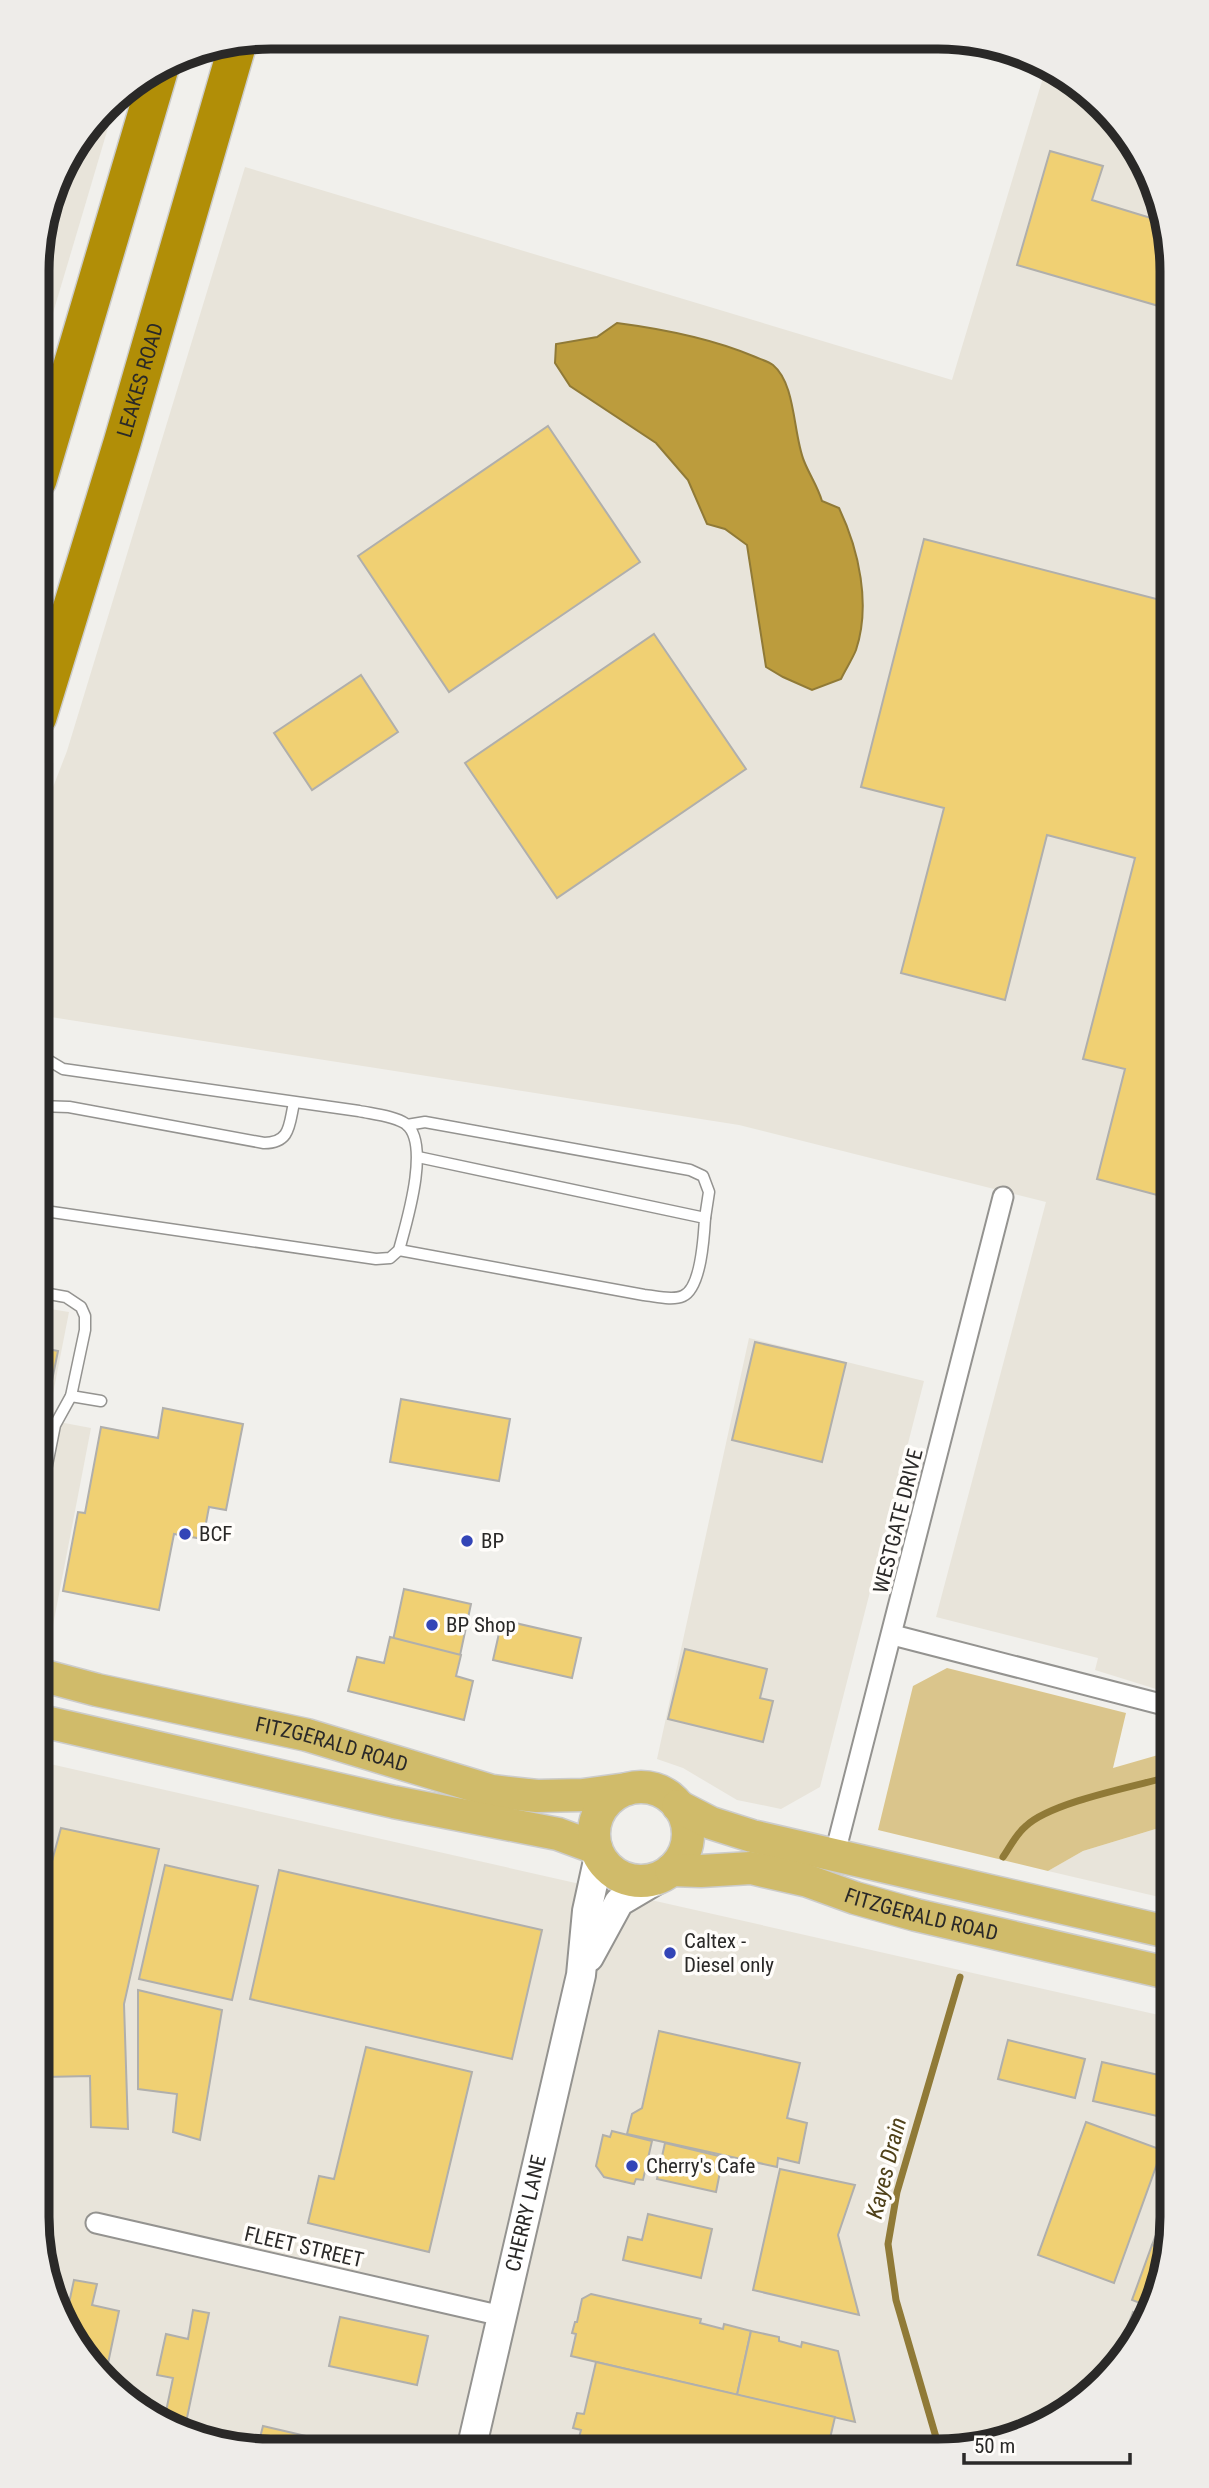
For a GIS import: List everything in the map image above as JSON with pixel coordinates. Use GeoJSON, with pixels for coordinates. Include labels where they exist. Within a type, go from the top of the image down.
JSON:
{"type":"FeatureCollection","features":[{"type":"Feature","properties":{"kind":"highway","name":"LEAKES ROAD"},"geometry":{"type":"LineString","coordinates":[[49,681],[122,443],[235,52]]}},
{"type":"Feature","properties":{"kind":"highway"},"geometry":{"type":"LineString","coordinates":[[49,443],[156,81]]}},
{"type":"Feature","properties":{"kind":"main road","name":"FITZGERALD ROAD"},"geometry":{"type":"LineString","coordinates":[[49,1677],[307,1735],[492,1791],[537,1796],[583,1795],[627,1789]]}},
{"type":"Feature","properties":{"kind":"main road","name":"FITZGERALD ROAD"},"geometry":{"type":"LineString","coordinates":[[49,1723],[394,1802],[558,1834],[598,1852]]}},
{"type":"Feature","properties":{"kind":"main road"},"geometry":{"type":"LineString","coordinates":[[627,1789],[655,1789],[668,1796],[685,1818],[688,1832],[681,1859],[667,1873],[648,1881],[634,1881],[620,1876],[608,1867],[598,1852],[594,1833],[597,1819],[603,1806],[627,1789]]}},
{"type":"Feature","properties":{"kind":"main road","name":"FITZGERALD ROAD"},"geometry":{"type":"LineString","coordinates":[[678,1806],[711,1823],[752,1836],[1160,1930]]}},
{"type":"Feature","properties":{"kind":"main road","name":"FITZGERALD ROAD"},"geometry":{"type":"LineString","coordinates":[[667,1873],[751,1868],[808,1881],[855,1898],[916,1915],[1160,1971]]}},
{"type":"Feature","properties":{"kind":"street","name":"WESTGATE DRIVE"},"geometry":{"type":"LineString","coordinates":[[834,1857],[1003,1197]]}},
{"type":"Feature","properties":{"kind":"street"},"geometry":{"type":"LineString","coordinates":[[893,1635],[1160,1704]]}},
{"type":"Feature","properties":{"kind":"street","name":"CHERRY LANE"},"geometry":{"type":"LineString","coordinates":[[474,2439],[580,1975],[587,1911],[598,1852]]}},
{"type":"Feature","properties":{"kind":"street","name":"CHERRY LANE"},"geometry":{"type":"LineString","coordinates":[[580,1975],[619,1902],[667,1873]]}},
{"type":"Feature","properties":{"kind":"street","name":"FLEET STREET"},"geometry":{"type":"LineString","coordinates":[[96,2223],[502,2316]]}},
{"type":"Feature","properties":{"kind":"lane"},"geometry":{"type":"LineString","coordinates":[[49,1061],[63,1069],[359,1111],[407,1125],[425,1122],[691,1170],[704,1176],[709,1192],[700,1259],[690,1290],[682,1296],[644,1296],[399,1250]]}},
{"type":"Feature","properties":{"kind":"lane"},"geometry":{"type":"LineString","coordinates":[[49,1106],[69,1107],[251,1141],[276,1143],[286,1136],[294,1103]]}},
{"type":"Feature","properties":{"kind":"lane"},"geometry":{"type":"LineString","coordinates":[[49,1212],[376,1259],[390,1258],[399,1250],[418,1157],[414,1137],[407,1125]]}},
{"type":"Feature","properties":{"kind":"lane"},"geometry":{"type":"LineString","coordinates":[[418,1157],[705,1218]]}},
{"type":"Feature","properties":{"kind":"lane"},"geometry":{"type":"LineString","coordinates":[[49,1294],[75,1301],[85,1316],[85,1330],[71,1396],[55,1424],[49,1454]]}},
{"type":"Feature","properties":{"kind":"lane"},"geometry":{"type":"LineString","coordinates":[[71,1396],[100,1401]]}},
{"type":"Feature","properties":{"kind":"shaded area"},"geometry":{"type":"Polygon","coordinates":[[[1043,76],[1084,104],[1123,148],[1148,200],[1158,242],[1160,1690],[1095,1670],[1098,1658],[936,1617],[1046,1202],[739,1125],[49,1017],[49,798],[67,751],[245,167],[952,380],[1043,76]]]}},
{"type":"Feature","properties":{"kind":"shaded area"},"geometry":{"type":"Polygon","coordinates":[[[111,117],[49,326],[49,257],[57,214],[66,186],[79,160],[111,117]]]}},
{"type":"Feature","properties":{"kind":"shaded area"},"geometry":{"type":"Polygon","coordinates":[[[617,323],[669,331],[720,344],[769,362],[780,373],[790,397],[804,461],[822,501],[839,508],[852,542],[861,578],[860,633],[856,650],[841,679],[812,690],[766,667],[747,545],[725,529],[707,524],[688,480],[656,443],[570,386],[555,363],[556,344],[597,337],[617,323]]]}},
{"type":"Feature","properties":{"kind":"shaded area"},"geometry":{"type":"Polygon","coordinates":[[[49,1309],[69,1312],[49,1410],[49,1309]]]}},
{"type":"Feature","properties":{"kind":"shaded area"},"geometry":{"type":"Polygon","coordinates":[[[749,1338],[924,1381],[820,1787],[781,1809],[737,1800],[683,1768],[657,1759],[749,1338]]]}},
{"type":"Feature","properties":{"kind":"shaded area"},"geometry":{"type":"Polygon","coordinates":[[[49,1420],[91,1428],[49,1641],[49,1420]]]}},
{"type":"Feature","properties":{"kind":"shaded area"},"geometry":{"type":"Polygon","coordinates":[[[947,1668],[1126,1713],[1113,1768],[1160,1754],[1160,1828],[1083,1851],[1048,1871],[878,1830],[913,1686],[947,1668]]]}},
{"type":"Feature","properties":{"kind":"shaded area"},"geometry":{"type":"Polygon","coordinates":[[[49,1764],[1160,2015],[1160,2231],[1148,2288],[1130,2328],[1105,2363],[1061,2402],[1009,2427],[967,2437],[271,2439],[214,2431],[173,2416],[148,2402],[125,2384],[86,2340],[61,2288],[51,2246],[49,1764]]]}},
{"type":"Feature","properties":{"kind":"shaded area"},"geometry":{"type":"Polygon","coordinates":[[[1160,1828],[1160,1897],[1048,1871],[1083,1851],[1160,1828]]]}},
{"type":"Feature","properties":{"kind":"building"},"geometry":{"type":"Polygon","coordinates":[[[1050,151],[1103,166],[1092,200],[1153,219],[1158,242],[1160,306],[1017,265],[1050,151]]]}},
{"type":"Feature","properties":{"kind":"building"},"geometry":{"type":"Polygon","coordinates":[[[548,426],[640,562],[449,692],[358,556],[548,426]]]}},
{"type":"Feature","properties":{"kind":"building"},"geometry":{"type":"Polygon","coordinates":[[[924,539],[1160,600],[1160,1196],[1097,1179],[1125,1069],[1083,1059],[1135,858],[1047,835],[1005,1000],[901,973],[944,808],[861,787],[924,539]]]}},
{"type":"Feature","properties":{"kind":"building"},"geometry":{"type":"Polygon","coordinates":[[[654,634],[746,769],[557,898],[465,763],[654,634]]]}},
{"type":"Feature","properties":{"kind":"building"},"geometry":{"type":"Polygon","coordinates":[[[361,675],[398,732],[312,790],[274,733],[361,675]]]}},
{"type":"Feature","properties":{"kind":"building"},"geometry":{"type":"Polygon","coordinates":[[[755,1342],[846,1363],[822,1462],[732,1440],[755,1342]]]}},
{"type":"Feature","properties":{"kind":"building"},"geometry":{"type":"Polygon","coordinates":[[[49,1349],[58,1351],[49,1395],[49,1349]]]}},
{"type":"Feature","properties":{"kind":"building"},"geometry":{"type":"Polygon","coordinates":[[[401,1399],[510,1419],[499,1481],[390,1462],[401,1399]]]}},
{"type":"Feature","properties":{"kind":"building"},"geometry":{"type":"Polygon","coordinates":[[[163,1408],[243,1424],[226,1510],[209,1507],[203,1539],[174,1534],[159,1610],[63,1591],[78,1512],[85,1513],[101,1427],[158,1438],[163,1408]]]}},
{"type":"Feature","properties":{"kind":"building","name":"BP Shop"},"geometry":{"type":"Polygon","coordinates":[[[404,1589],[471,1604],[459,1660],[392,1645],[404,1589]]]}},
{"type":"Feature","properties":{"kind":"building"},"geometry":{"type":"Polygon","coordinates":[[[502,1620],[581,1638],[572,1678],[493,1660],[502,1620]]]}},
{"type":"Feature","properties":{"kind":"building"},"geometry":{"type":"Polygon","coordinates":[[[390,1637],[461,1655],[456,1676],[473,1681],[464,1720],[348,1691],[357,1657],[384,1663],[390,1637]]]}},
{"type":"Feature","properties":{"kind":"building"},"geometry":{"type":"Polygon","coordinates":[[[685,1649],[767,1669],[760,1698],[773,1701],[763,1742],[668,1719],[685,1649]]]}},
{"type":"Feature","properties":{"kind":"building"},"geometry":{"type":"Polygon","coordinates":[[[61,1828],[159,1849],[124,2004],[128,2129],[91,2127],[90,2076],[49,2077],[49,1872],[61,1828]]]}},
{"type":"Feature","properties":{"kind":"building"},"geometry":{"type":"Polygon","coordinates":[[[165,1865],[258,1886],[232,2000],[139,1979],[165,1865]]]}},
{"type":"Feature","properties":{"kind":"building"},"geometry":{"type":"Polygon","coordinates":[[[279,1870],[542,1930],[512,2059],[250,1999],[279,1870]]]}},
{"type":"Feature","properties":{"kind":"building"},"geometry":{"type":"Polygon","coordinates":[[[138,1990],[222,2010],[200,2140],[173,2132],[177,2094],[138,2089],[138,1990]]]}},
{"type":"Feature","properties":{"kind":"building"},"geometry":{"type":"Polygon","coordinates":[[[659,2031],[800,2063],[787,2118],[807,2123],[799,2163],[778,2158],[777,2167],[627,2134],[632,2114],[642,2108],[659,2031]]]}},
{"type":"Feature","properties":{"kind":"building"},"geometry":{"type":"Polygon","coordinates":[[[1008,2040],[1085,2059],[1075,2098],[998,2079],[1008,2040]]]}},
{"type":"Feature","properties":{"kind":"building"},"geometry":{"type":"Polygon","coordinates":[[[366,2047],[472,2072],[429,2252],[308,2223],[319,2176],[334,2179],[366,2047]]]}},
{"type":"Feature","properties":{"kind":"building"},"geometry":{"type":"Polygon","coordinates":[[[1102,2062],[1160,2075],[1160,2117],[1093,2101],[1102,2062]]]}},
{"type":"Feature","properties":{"kind":"building"},"geometry":{"type":"Polygon","coordinates":[[[1086,2122],[1160,2149],[1114,2283],[1038,2255],[1086,2122]]]}},
{"type":"Feature","properties":{"kind":"building"},"geometry":{"type":"Polygon","coordinates":[[[612,2131],[652,2141],[643,2180],[636,2179],[634,2184],[604,2177],[596,2166],[603,2135],[610,2137],[612,2131]]]}},
{"type":"Feature","properties":{"kind":"building"},"geometry":{"type":"Polygon","coordinates":[[[665,2143],[723,2157],[716,2192],[657,2179],[665,2143]]]}},
{"type":"Feature","properties":{"kind":"building"},"geometry":{"type":"Polygon","coordinates":[[[780,2169],[855,2185],[838,2235],[859,2315],[753,2290],[780,2169]]]}},
{"type":"Feature","properties":{"kind":"building"},"geometry":{"type":"Polygon","coordinates":[[[648,2214],[712,2229],[701,2278],[623,2260],[628,2237],[642,2240],[648,2214]]]}},
{"type":"Feature","properties":{"kind":"building"},"geometry":{"type":"Polygon","coordinates":[[[1160,2225],[1158,2247],[1152,2245],[1160,2225]]]}},
{"type":"Feature","properties":{"kind":"building"},"geometry":{"type":"Polygon","coordinates":[[[1152,2245],[1158,2247],[1143,2302],[1132,2300],[1152,2245]]]}},
{"type":"Feature","properties":{"kind":"building"},"geometry":{"type":"Polygon","coordinates":[[[74,2280],[97,2284],[92,2305],[119,2311],[107,2366],[86,2340],[68,2306],[74,2280]]]}},
{"type":"Feature","properties":{"kind":"building"},"geometry":{"type":"Polygon","coordinates":[[[591,2294],[701,2319],[700,2323],[723,2329],[724,2324],[751,2331],[737,2395],[571,2356],[576,2334],[572,2333],[582,2299],[591,2294]]]}},
{"type":"Feature","properties":{"kind":"building"},"geometry":{"type":"Polygon","coordinates":[[[193,2310],[209,2313],[186,2421],[166,2412],[173,2378],[157,2375],[166,2334],[188,2339],[193,2310]]]}},
{"type":"Feature","properties":{"kind":"building"},"geometry":{"type":"Polygon","coordinates":[[[1133,2312],[1137,2313],[1130,2328],[1124,2338],[1133,2312]]]}},
{"type":"Feature","properties":{"kind":"building"},"geometry":{"type":"Polygon","coordinates":[[[340,2317],[428,2336],[417,2385],[329,2366],[340,2317]]]}},
{"type":"Feature","properties":{"kind":"building"},"geometry":{"type":"Polygon","coordinates":[[[751,2331],[779,2337],[779,2341],[801,2347],[802,2342],[838,2351],[855,2422],[737,2395],[751,2331]]]}},
{"type":"Feature","properties":{"kind":"building"},"geometry":{"type":"Polygon","coordinates":[[[596,2362],[835,2417],[830,2439],[579,2439],[581,2430],[573,2428],[577,2413],[584,2414],[596,2362]]]}},
{"type":"Feature","properties":{"kind":"building"},"geometry":{"type":"Polygon","coordinates":[[[263,2426],[319,2439],[271,2439],[260,2438],[263,2426]]]}},
{"type":"Feature","properties":{"kind":"waterway","name":"Kayes Drain"},"geometry":{"type":"LineString","coordinates":[[1003,1857],[1022,1829],[1054,1809],[1160,1779]]}},
{"type":"Feature","properties":{"kind":"waterway","name":"Kayes Drain"},"geometry":{"type":"LineString","coordinates":[[937,2439],[896,2300],[888,2244],[897,2192],[960,1977]]}},
{"type":"Feature","properties":{"kind":"place","name":"BCF"},"geometry":{"type":"Point","coordinates":[185,1534]}},
{"type":"Feature","properties":{"kind":"place","name":"BP"},"geometry":{"type":"Point","coordinates":[467,1541]}},
{"type":"Feature","properties":{"kind":"place","name":"BP Shop"},"geometry":{"type":"Point","coordinates":[432,1625]}},
{"type":"Feature","properties":{"kind":"place","name":"Caltex - Diesel only"},"geometry":{"type":"Point","coordinates":[670,1953]}},
{"type":"Feature","properties":{"kind":"place","name":"Cherry's Cafe"},"geometry":{"type":"Point","coordinates":[632,2166]}}]}
